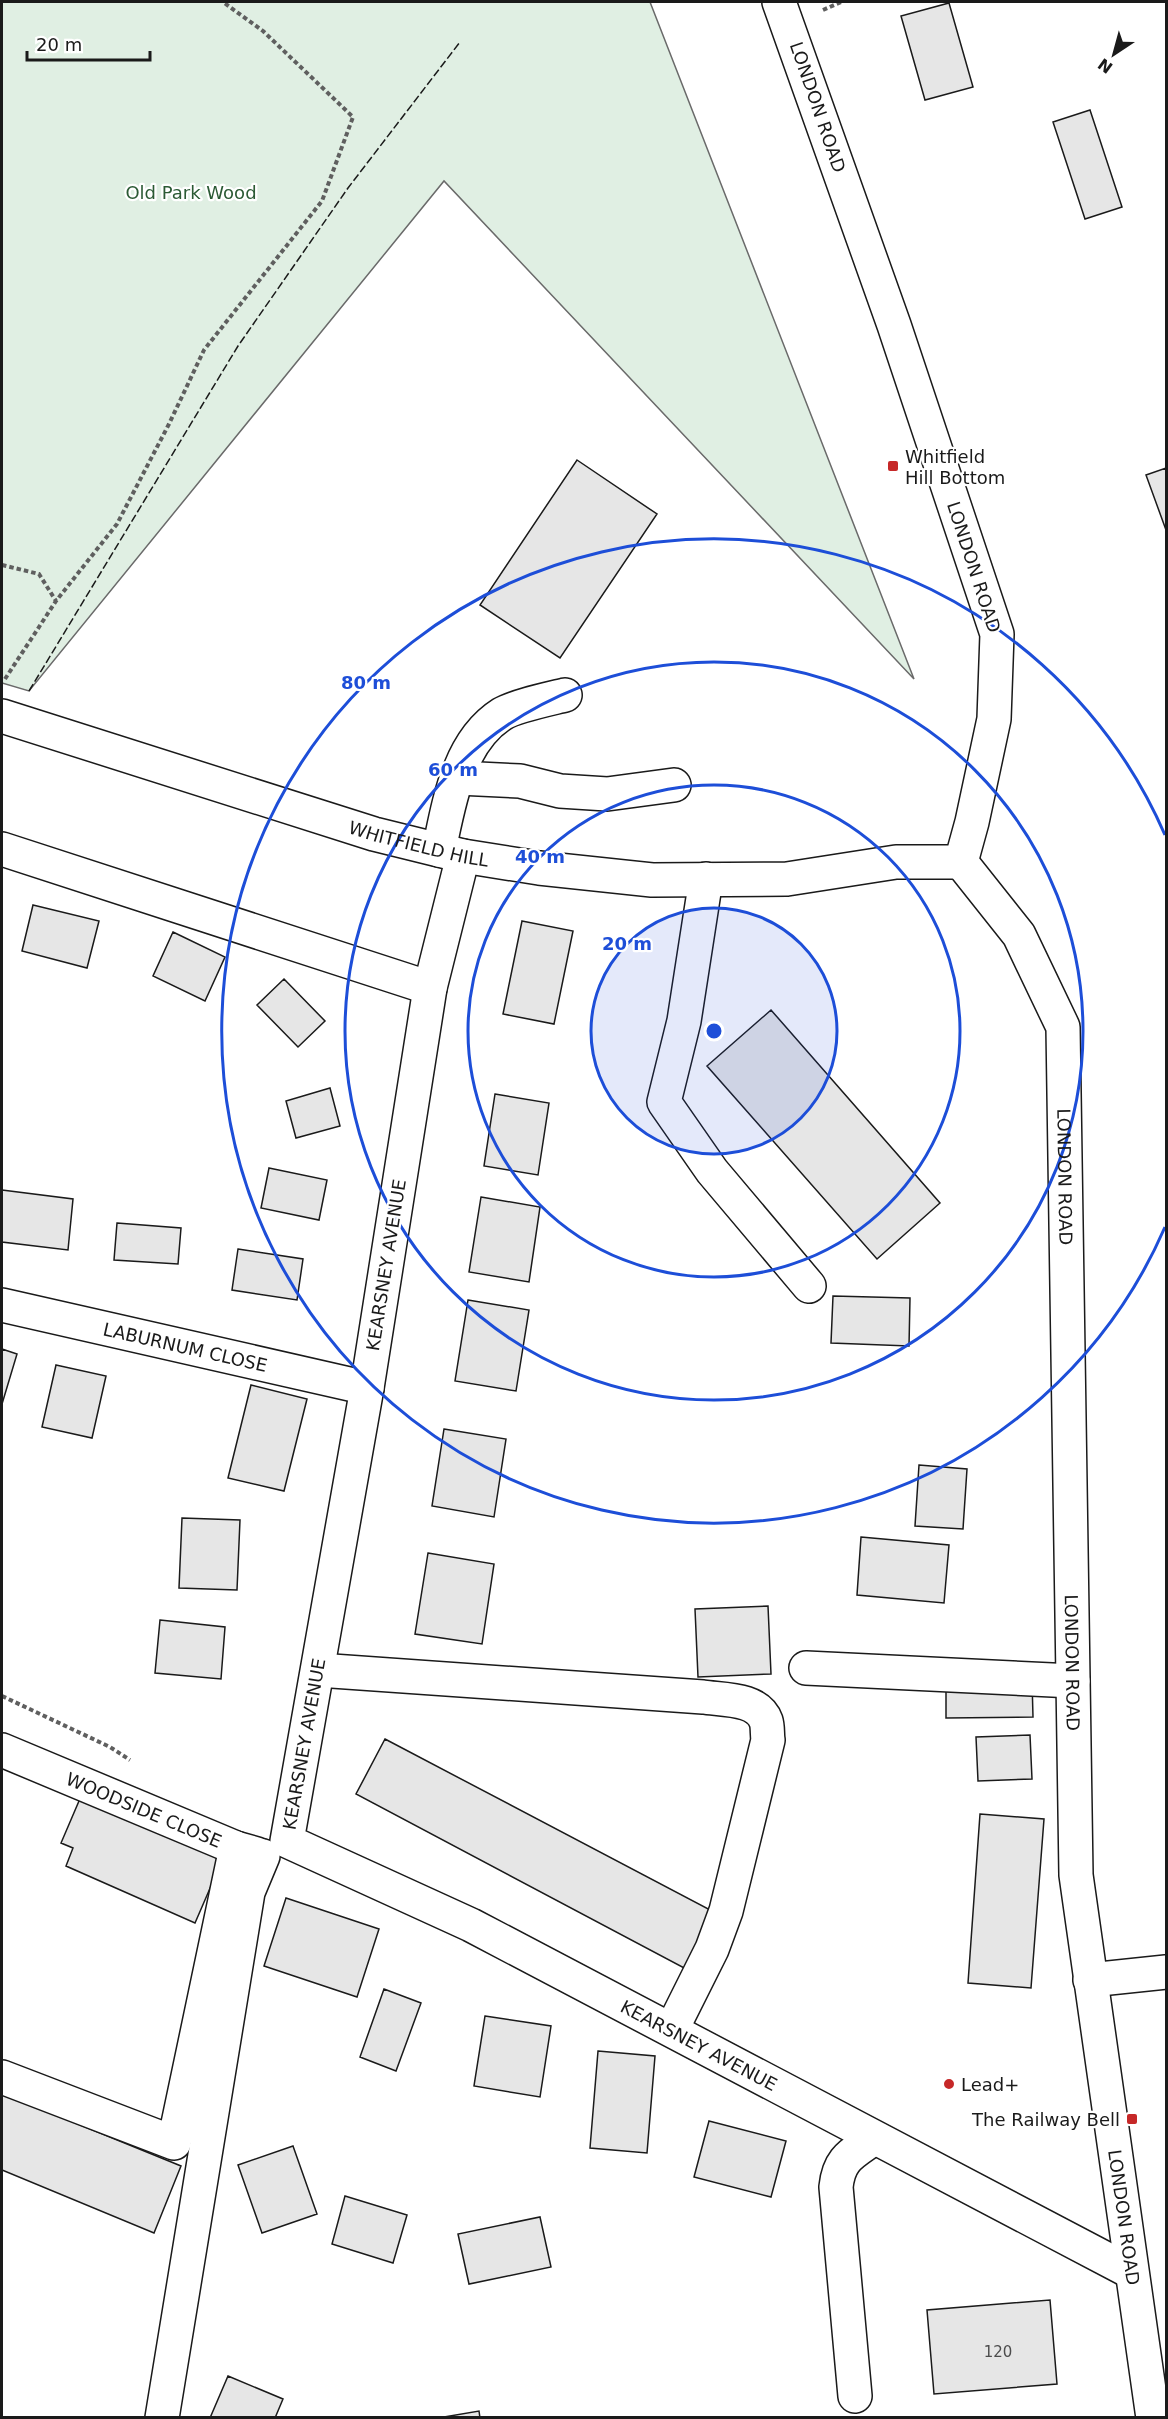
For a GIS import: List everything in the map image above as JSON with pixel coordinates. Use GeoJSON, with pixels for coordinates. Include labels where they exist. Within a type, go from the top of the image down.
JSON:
{"type":"FeatureCollection","features":[{"type":"Feature","properties":{"kind":"street","name":"LONDON ROAD"},"geometry":{"type":"LineString","coordinates":[[779,2],[894,325],[997,634],[994,719],[961,862],[1019,935],[1063,1027],[1076,1875],[1153,2418]]}},
{"type":"Feature","properties":{"kind":"street","name":"KEARSNEY AVENUE"},"geometry":{"type":"LineString","coordinates":[[565,695],[504,713],[480,732],[451,794],[451,853],[367,1388],[318,1670],[262,1848],[471,1925],[1131,2272]]}},
{"type":"Feature","properties":{"kind":"street","name":"WHITFIELD HILL"},"geometry":{"type":"LineString","coordinates":[[2,716],[363,830],[451,853],[539,868],[652,880],[787,879],[896,862],[961,862]]}},
{"type":"Feature","properties":{"kind":"street"},"geometry":{"type":"LineString","coordinates":[[458,778],[520,781],[560,791],[607,794],[674,785]]}},
{"type":"Feature","properties":{"kind":"street"},"geometry":{"type":"LineString","coordinates":[[2,849],[430,988]]}},
{"type":"Feature","properties":{"kind":"street"},"geometry":{"type":"LineString","coordinates":[[706,879],[684,1021],[664,1102],[712,1171],[809,1286]]}},
{"type":"Feature","properties":{"kind":"street","name":"LABURNUM CLOSE"},"geometry":{"type":"LineString","coordinates":[[2,1305],[367,1388]]}},
{"type":"Feature","properties":{"kind":"street"},"geometry":{"type":"LineString","coordinates":[[806,1668],[1073,1681]]}},
{"type":"Feature","properties":{"kind":"street"},"geometry":{"type":"LineString","coordinates":[[318,1670],[704,1697],[741,1702],[759,1708],[767,1722],[768,1740],[726,1911],[712,1949],[672,2029]]}},
{"type":"Feature","properties":{"kind":"street","name":"WOODSIDE CLOSE"},"geometry":{"type":"LineString","coordinates":[[2,1750],[262,1848]]}},
{"type":"Feature","properties":{"kind":"street"},"geometry":{"type":"LineString","coordinates":[[2,2077],[174,2143],[262,1848]]}},
{"type":"Feature","properties":{"kind":"street"},"geometry":{"type":"LineString","coordinates":[[162,2418],[248,1892],[262,1848]]}},
{"type":"Feature","properties":{"kind":"street"},"geometry":{"type":"LineString","coordinates":[[1090,1980],[1167,1972]]}},
{"type":"Feature","properties":{"kind":"street"},"geometry":{"type":"LineString","coordinates":[[855,2396],[836,2187],[838,2171],[845,2159],[874,2138]]}},
{"type":"Feature","properties":{"kind":"path"},"geometry":{"type":"LineString","coordinates":[[2,684],[56,601],[117,524],[204,350],[322,201],[353,117],[263,31],[223,2]]}},
{"type":"Feature","properties":{"kind":"path"},"geometry":{"type":"LineString","coordinates":[[2,565],[39,574],[56,601]]}},
{"type":"Feature","properties":{"kind":"green space","name":"Old Park Wood"},"geometry":{"type":"Polygon","coordinates":[[[2,2],[650,2],[914,679],[444,181],[29,691],[2,683],[2,2]]]}},
{"type":"Feature","properties":{"kind":"building"},"geometry":{"type":"Polygon","coordinates":[[[949,3],[973,87],[925,100],[901,16],[949,3]]]}},
{"type":"Feature","properties":{"kind":"building"},"geometry":{"type":"Polygon","coordinates":[[[1090,110],[1122,207],[1085,219],[1053,122],[1090,110]]]}},
{"type":"Feature","properties":{"kind":"building"},"geometry":{"type":"Polygon","coordinates":[[[577,460],[657,514],[560,658],[480,605],[577,460]]]}},
{"type":"Feature","properties":{"kind":"building"},"geometry":{"type":"Polygon","coordinates":[[[1166,468],[1166,530],[1146,475],[1166,468]]]}},
{"type":"Feature","properties":{"kind":"building"},"geometry":{"type":"Polygon","coordinates":[[[33,905],[99,921],[87,968],[22,951],[33,905]]]}},
{"type":"Feature","properties":{"kind":"building"},"geometry":{"type":"Polygon","coordinates":[[[522,921],[573,931],[554,1024],[503,1014],[522,921]]]}},
{"type":"Feature","properties":{"kind":"building"},"geometry":{"type":"Polygon","coordinates":[[[173,932],[225,957],[205,1001],[153,976],[173,932]]]}},
{"type":"Feature","properties":{"kind":"building"},"geometry":{"type":"Polygon","coordinates":[[[284,979],[325,1021],[298,1047],[257,1005],[284,979]]]}},
{"type":"Feature","properties":{"kind":"building"},"geometry":{"type":"Polygon","coordinates":[[[771,1010],[940,1203],[877,1259],[707,1066],[771,1010]]]}},
{"type":"Feature","properties":{"kind":"building"},"geometry":{"type":"Polygon","coordinates":[[[330,1088],[340,1126],[296,1138],[286,1101],[330,1088]]]}},
{"type":"Feature","properties":{"kind":"building"},"geometry":{"type":"Polygon","coordinates":[[[495,1094],[549,1103],[538,1175],[484,1166],[495,1094]]]}},
{"type":"Feature","properties":{"kind":"building"},"geometry":{"type":"Polygon","coordinates":[[[269,1168],[327,1180],[319,1220],[261,1208],[269,1168]]]}},
{"type":"Feature","properties":{"kind":"building"},"geometry":{"type":"Polygon","coordinates":[[[2,1190],[73,1199],[68,1250],[2,1242],[2,1190]]]}},
{"type":"Feature","properties":{"kind":"building"},"geometry":{"type":"Polygon","coordinates":[[[481,1197],[540,1207],[529,1282],[469,1272],[481,1197]]]}},
{"type":"Feature","properties":{"kind":"building"},"geometry":{"type":"Polygon","coordinates":[[[117,1223],[181,1228],[178,1264],[114,1260],[117,1223]]]}},
{"type":"Feature","properties":{"kind":"building"},"geometry":{"type":"Polygon","coordinates":[[[238,1249],[303,1259],[297,1300],[232,1290],[238,1249]]]}},
{"type":"Feature","properties":{"kind":"building"},"geometry":{"type":"Polygon","coordinates":[[[833,1296],[910,1298],[909,1346],[831,1343],[833,1296]]]}},
{"type":"Feature","properties":{"kind":"building"},"geometry":{"type":"Polygon","coordinates":[[[468,1300],[529,1310],[516,1391],[455,1381],[468,1300]]]}},
{"type":"Feature","properties":{"kind":"building"},"geometry":{"type":"Polygon","coordinates":[[[2,1349],[17,1354],[2,1404],[2,1349]]]}},
{"type":"Feature","properties":{"kind":"building"},"geometry":{"type":"Polygon","coordinates":[[[56,1365],[106,1376],[92,1438],[42,1427],[56,1365]]]}},
{"type":"Feature","properties":{"kind":"building"},"geometry":{"type":"Polygon","coordinates":[[[251,1385],[307,1399],[284,1491],[228,1478],[251,1385]]]}},
{"type":"Feature","properties":{"kind":"building"},"geometry":{"type":"Polygon","coordinates":[[[444,1429],[506,1439],[494,1517],[432,1506],[444,1429]]]}},
{"type":"Feature","properties":{"kind":"building"},"geometry":{"type":"Polygon","coordinates":[[[919,1465],[967,1469],[963,1529],[915,1526],[919,1465]]]}},
{"type":"Feature","properties":{"kind":"building"},"geometry":{"type":"Polygon","coordinates":[[[182,1518],[240,1520],[237,1590],[179,1588],[182,1518]]]}},
{"type":"Feature","properties":{"kind":"building"},"geometry":{"type":"Polygon","coordinates":[[[861,1537],[949,1545],[944,1603],[857,1595],[861,1537]]]}},
{"type":"Feature","properties":{"kind":"building"},"geometry":{"type":"Polygon","coordinates":[[[428,1553],[494,1564],[482,1644],[415,1634],[428,1553]]]}},
{"type":"Feature","properties":{"kind":"building"},"geometry":{"type":"Polygon","coordinates":[[[768,1606],[771,1674],[698,1677],[695,1609],[768,1606]]]}},
{"type":"Feature","properties":{"kind":"building"},"geometry":{"type":"Polygon","coordinates":[[[160,1620],[225,1627],[221,1679],[155,1673],[160,1620]]]}},
{"type":"Feature","properties":{"kind":"building"},"geometry":{"type":"Polygon","coordinates":[[[1032,1680],[1033,1717],[946,1718],[946,1681],[1032,1680]]]}},
{"type":"Feature","properties":{"kind":"building"},"geometry":{"type":"Polygon","coordinates":[[[1030,1735],[1032,1779],[978,1781],[976,1737],[1030,1735]]]}},
{"type":"Feature","properties":{"kind":"building"},"geometry":{"type":"Polygon","coordinates":[[[385,1739],[716,1913],[686,1969],[356,1794],[385,1739]]]}},
{"type":"Feature","properties":{"kind":"building"},"geometry":{"type":"Polygon","coordinates":[[[82,1794],[224,1856],[195,1923],[66,1866],[73,1848],[61,1843],[82,1794]]]}},
{"type":"Feature","properties":{"kind":"building"},"geometry":{"type":"Polygon","coordinates":[[[980,1814],[1044,1819],[1031,1988],[968,1983],[980,1814]]]}},
{"type":"Feature","properties":{"kind":"building"},"geometry":{"type":"Polygon","coordinates":[[[286,1898],[379,1929],[357,1997],[264,1966],[286,1898]]]}},
{"type":"Feature","properties":{"kind":"building"},"geometry":{"type":"Polygon","coordinates":[[[384,1989],[421,2003],[396,2071],[360,2057],[384,1989]]]}},
{"type":"Feature","properties":{"kind":"building"},"geometry":{"type":"Polygon","coordinates":[[[485,2016],[551,2026],[540,2097],[474,2086],[485,2016]]]}},
{"type":"Feature","properties":{"kind":"building"},"geometry":{"type":"Polygon","coordinates":[[[598,2051],[655,2056],[647,2153],[590,2148],[598,2051]]]}},
{"type":"Feature","properties":{"kind":"building"},"geometry":{"type":"Polygon","coordinates":[[[2,2093],[181,2166],[154,2233],[2,2170],[2,2093]]]}},
{"type":"Feature","properties":{"kind":"building"},"geometry":{"type":"Polygon","coordinates":[[[709,2121],[786,2141],[771,2197],[694,2177],[709,2121]]]}},
{"type":"Feature","properties":{"kind":"building"},"geometry":{"type":"Polygon","coordinates":[[[293,2146],[317,2214],[262,2233],[238,2165],[293,2146]]]}},
{"type":"Feature","properties":{"kind":"building"},"geometry":{"type":"Polygon","coordinates":[[[345,2196],[407,2215],[393,2263],[332,2244],[345,2196]]]}},
{"type":"Feature","properties":{"kind":"building"},"geometry":{"type":"Polygon","coordinates":[[[540,2217],[551,2267],[469,2284],[458,2234],[540,2217]]]}},
{"type":"Feature","properties":{"kind":"building"},"geometry":{"type":"Polygon","coordinates":[[[1050,2300],[1057,2384],[934,2394],[927,2310],[1050,2300]]]}},
{"type":"Feature","properties":{"kind":"building"},"geometry":{"type":"Polygon","coordinates":[[[228,2376],[283,2399],[275,2418],[210,2418],[228,2376]]]}},
{"type":"Feature","properties":{"kind":"building"},"geometry":{"type":"Polygon","coordinates":[[[479,2411],[480,2418],[438,2418],[479,2411]]]}},
{"type":"Feature","properties":{"kind":"fence"},"geometry":{"type":"LineString","coordinates":[[29,691],[238,346],[348,188],[460,42]]}},
{"type":"Feature","properties":{"kind":"place","name":"Whitfield Hill Bottom"},"geometry":{"type":"Point","coordinates":[893,466]}},
{"type":"Feature","properties":{"kind":"place","name":"Lead+"},"geometry":{"type":"Point","coordinates":[949,2084]}},
{"type":"Feature","properties":{"kind":"place","name":"The Railway Bell"},"geometry":{"type":"Point","coordinates":[1132,2119]}}]}
